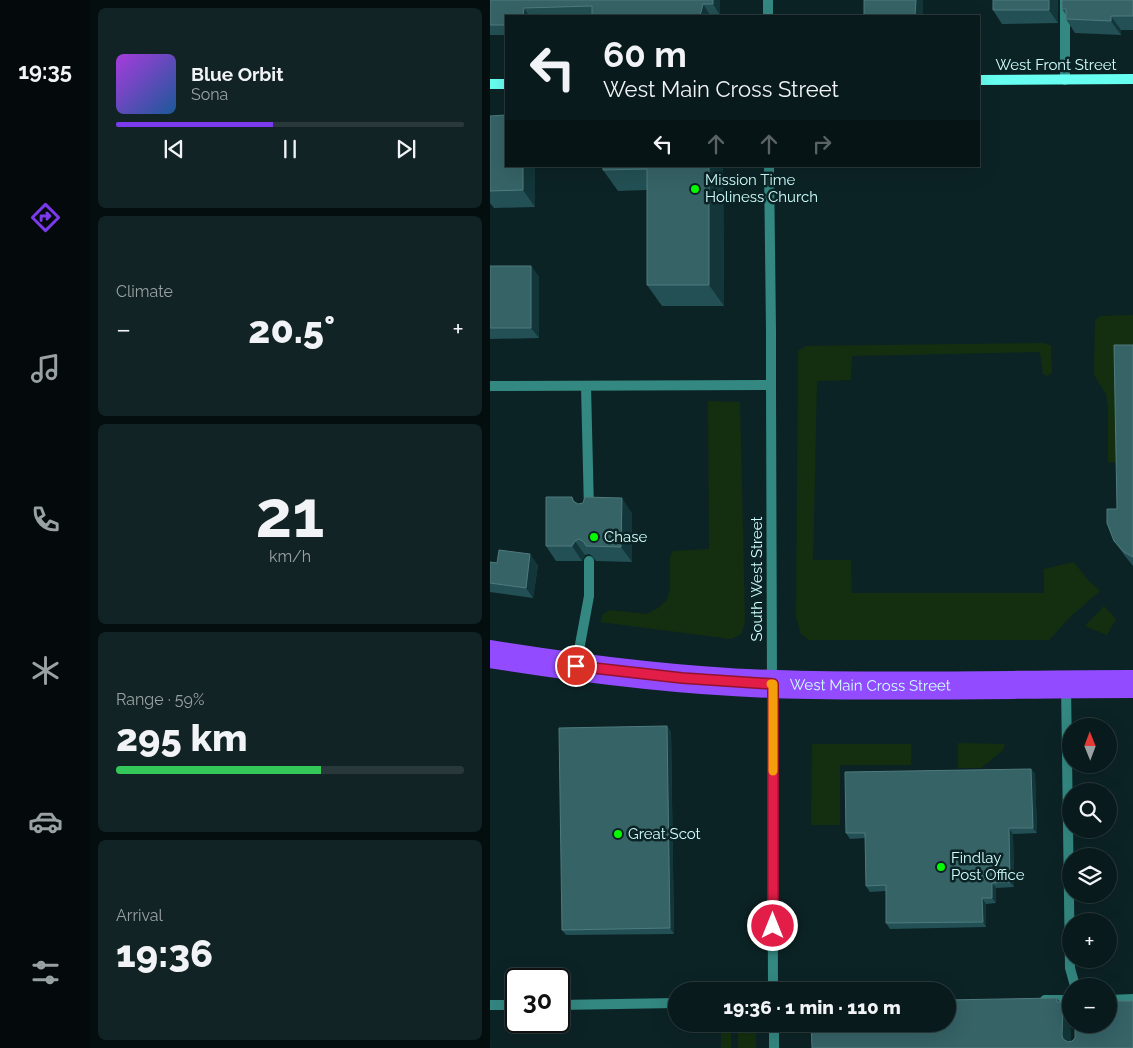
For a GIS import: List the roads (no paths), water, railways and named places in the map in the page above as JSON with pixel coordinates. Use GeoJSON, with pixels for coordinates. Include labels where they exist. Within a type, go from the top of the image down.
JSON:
{"type":"FeatureCollection","features":[{"type":"Feature","properties":{"kind":"highway","name":"West Main Cross Street"},"geometry":{"type":"LineString","coordinates":[[490,654],[682,678],[773,684],[886,686],[1133,684]]}},
{"type":"Feature","properties":{"kind":"street"},"geometry":{"type":"LineString","coordinates":[[768,0],[768,15]]}},
{"type":"Feature","properties":{"kind":"street"},"geometry":{"type":"LineString","coordinates":[[1065,0],[1065,80]]}},
{"type":"Feature","properties":{"kind":"street","name":"West Front Street"},"geometry":{"type":"LineString","coordinates":[[980,80],[1133,79]]}},
{"type":"Feature","properties":{"kind":"street"},"geometry":{"type":"LineString","coordinates":[[490,84],[505,84]]}},
{"type":"Feature","properties":{"kind":"street","name":"South West Street"},"geometry":{"type":"LineString","coordinates":[[770,167],[774,982]]}},
{"type":"Feature","properties":{"kind":"street"},"geometry":{"type":"LineString","coordinates":[[490,386],[771,385]]}},
{"type":"Feature","properties":{"kind":"street"},"geometry":{"type":"LineString","coordinates":[[586,386],[589,512]]}},
{"type":"Feature","properties":{"kind":"street"},"geometry":{"type":"LineString","coordinates":[[576,666],[589,596],[589,561]]}},
{"type":"Feature","properties":{"kind":"street"},"geometry":{"type":"LineString","coordinates":[[1066,684],[1070,968],[1073,978]]}},
{"type":"Feature","properties":{"kind":"street"},"geometry":{"type":"LineString","coordinates":[[1033,1000],[1062,1000]]}},
{"type":"Feature","properties":{"kind":"street"},"geometry":{"type":"LineString","coordinates":[[1117,1000],[1133,1000]]}},
{"type":"Feature","properties":{"kind":"street"},"geometry":{"type":"LineString","coordinates":[[570,1005],[668,1003]]}},
{"type":"Feature","properties":{"kind":"street"},"geometry":{"type":"LineString","coordinates":[[490,1005],[505,1006]]}},
{"type":"Feature","properties":{"kind":"street"},"geometry":{"type":"LineString","coordinates":[[774,1032],[774,1048]]}},
{"type":"Feature","properties":{"kind":"place","name":"Mission Time Holiness Church"},"geometry":{"type":"Point","coordinates":[695,189]}},
{"type":"Feature","properties":{"kind":"place","name":"Chase"},"geometry":{"type":"Point","coordinates":[594,537]}},
{"type":"Feature","properties":{"kind":"place","name":"Great Scot"},"geometry":{"type":"Point","coordinates":[618,834]}},
{"type":"Feature","properties":{"kind":"place","name":"Findlay Post Office"},"geometry":{"type":"Point","coordinates":[941,867]}}]}
